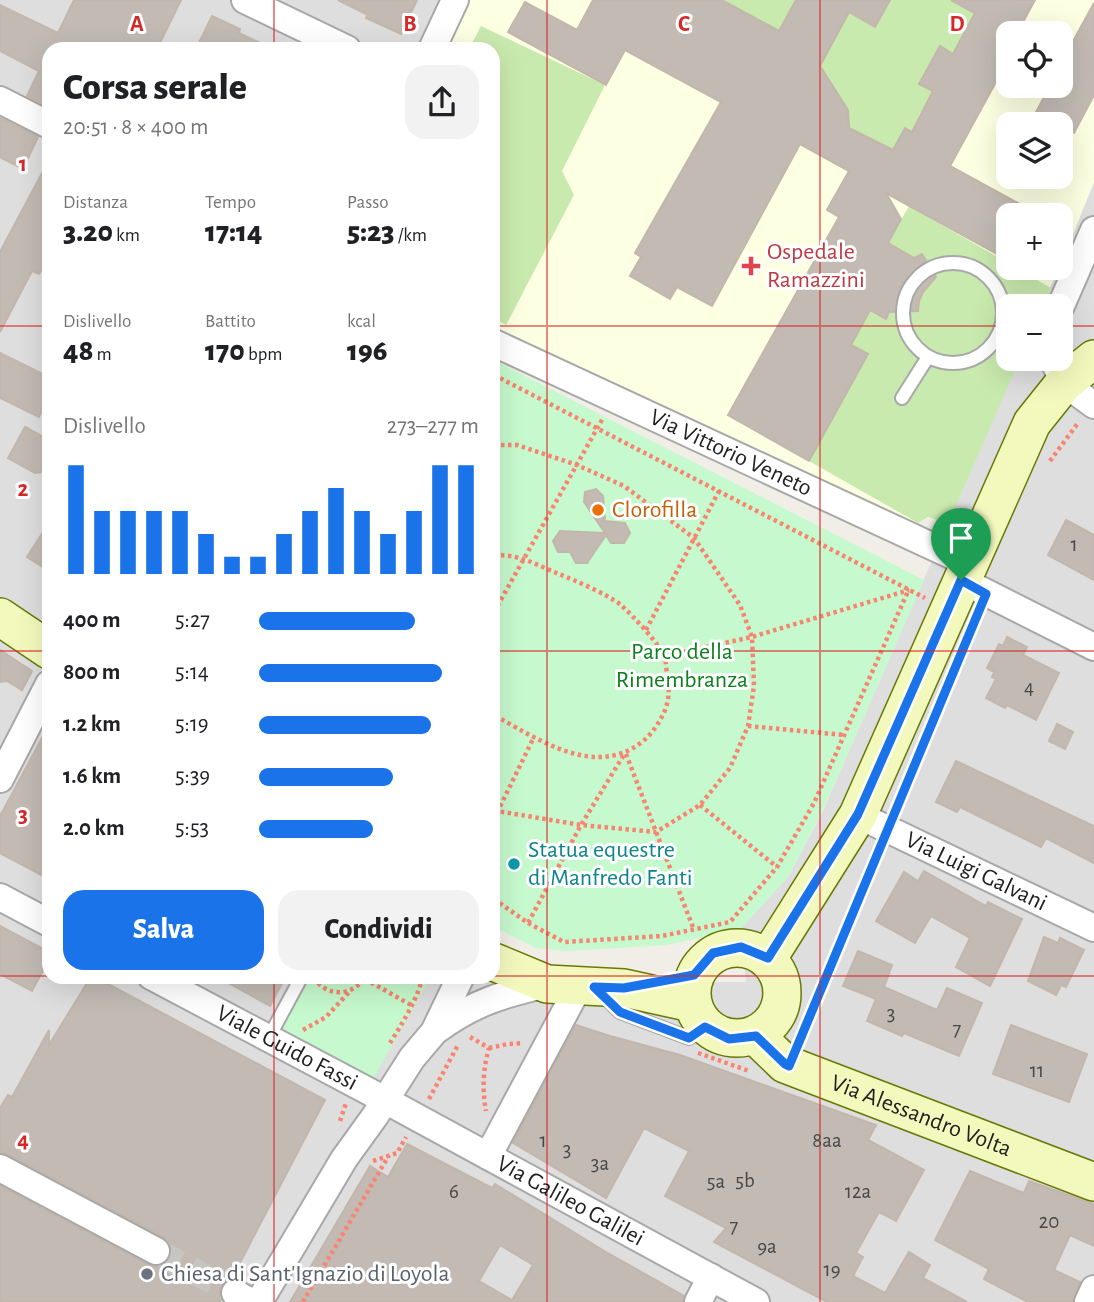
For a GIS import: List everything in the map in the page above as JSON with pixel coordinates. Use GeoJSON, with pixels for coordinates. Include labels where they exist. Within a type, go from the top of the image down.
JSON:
{"type":"FeatureCollection","features":[{"type":"Feature","properties":{"kind":"street"},"geometry":{"type":"LineString","coordinates":[[245,0],[332,42]]}},
{"type":"Feature","properties":{"kind":"street"},"geometry":{"type":"LineString","coordinates":[[435,42],[455,0]]}},
{"type":"Feature","properties":{"kind":"street"},"geometry":{"type":"LineString","coordinates":[[0,100],[42,121]]}},
{"type":"Feature","properties":{"kind":"street"},"geometry":{"type":"LineString","coordinates":[[1066,294],[1094,230]]}},
{"type":"Feature","properties":{"kind":"street","name":"Via Vittorio Veneto"},"geometry":{"type":"LineString","coordinates":[[500,346],[965,572],[1094,647]]}},
{"type":"Feature","properties":{"kind":"street"},"geometry":{"type":"LineString","coordinates":[[768,958],[873,822],[965,572],[1032,423],[1076,388],[1094,359]]}},
{"type":"Feature","properties":{"kind":"street"},"geometry":{"type":"LineString","coordinates":[[0,617],[42,645]]}},
{"type":"Feature","properties":{"kind":"street"},"geometry":{"type":"LineString","coordinates":[[0,779],[42,698]]}},
{"type":"Feature","properties":{"kind":"street","name":"Via Luigi Galvani"},"geometry":{"type":"LineString","coordinates":[[873,822],[1094,928]]}},
{"type":"Feature","properties":{"kind":"street"},"geometry":{"type":"LineString","coordinates":[[0,897],[42,919]]}},
{"type":"Feature","properties":{"kind":"street"},"geometry":{"type":"LineString","coordinates":[[500,964],[695,1014],[729,1039],[756,1036],[778,1015],[783,985],[768,958],[741,947],[713,953],[695,1014]]}},
{"type":"Feature","properties":{"kind":"street","name":"Viale Guido Fassi"},"geometry":{"type":"LineString","coordinates":[[166,984],[385,1100]]}},
{"type":"Feature","properties":{"kind":"street"},"geometry":{"type":"LineString","coordinates":[[412,1058],[442,984]]}},
{"type":"Feature","properties":{"kind":"street"},"geometry":{"type":"LineString","coordinates":[[434,1032],[443,984]]}},
{"type":"Feature","properties":{"kind":"street"},"geometry":{"type":"LineString","coordinates":[[249,1299],[412,1058],[434,1032],[459,1013],[486,1000],[586,986]]}},
{"type":"Feature","properties":{"kind":"street"},"geometry":{"type":"LineString","coordinates":[[493,1146],[586,986]]}},
{"type":"Feature","properties":{"kind":"street","name":"Via Alessandro Volta"},"geometry":{"type":"LineString","coordinates":[[756,1036],[785,1064],[772,1069]]}},
{"type":"Feature","properties":{"kind":"street","name":"Via Alessandro Volta"},"geometry":{"type":"LineString","coordinates":[[772,1069],[1094,1182]]}},
{"type":"Feature","properties":{"kind":"street","name":"Via Galileo Galilei"},"geometry":{"type":"LineString","coordinates":[[385,1100],[418,1118],[493,1146],[756,1302]]}},
{"type":"Feature","properties":{"kind":"street"},"geometry":{"type":"LineString","coordinates":[[0,1168],[156,1251]]}},
{"type":"Feature","properties":{"kind":"street"},"geometry":{"type":"LineString","coordinates":[[698,1302],[711,1277]]}},
{"type":"Feature","properties":{"kind":"street"},"geometry":{"type":"LineString","coordinates":[[1088,1302],[1094,1289]]}},
{"type":"Feature","properties":{"kind":"lane"},"geometry":{"type":"LineString","coordinates":[[960,262],[977,268],[990,279],[1008,305],[996,340],[986,352],[957,363],[928,357],[915,346],[905,331],[902,314],[905,296],[913,281],[927,270],[943,263],[960,262]]}},
{"type":"Feature","properties":{"kind":"lane"},"geometry":{"type":"LineString","coordinates":[[902,398],[928,357]]}},
{"type":"Feature","properties":{"kind":"lane"},"geometry":{"type":"LineString","coordinates":[[268,1039],[298,984]]}},
{"type":"Feature","properties":{"kind":"path"},"geometry":{"type":"LineString","coordinates":[[500,378],[926,598]]}},
{"type":"Feature","properties":{"kind":"path"},"geometry":{"type":"LineString","coordinates":[[1048,464],[1076,388]]}},
{"type":"Feature","properties":{"kind":"path"},"geometry":{"type":"LineString","coordinates":[[500,601],[614,399]]}},
{"type":"Feature","properties":{"kind":"path"},"geometry":{"type":"LineString","coordinates":[[500,445],[517,445],[577,465],[624,486],[694,538],[740,605],[752,637],[754,686],[748,726],[730,768],[701,806],[656,832],[581,825],[500,811]]}},
{"type":"Feature","properties":{"kind":"path"},"geometry":{"type":"LineString","coordinates":[[646,630],[719,491]]}},
{"type":"Feature","properties":{"kind":"path"},"geometry":{"type":"LineString","coordinates":[[500,555],[523,559],[619,604],[646,630],[664,656],[670,691],[665,713],[649,736],[625,753],[581,825],[528,923]]}},
{"type":"Feature","properties":{"kind":"path"},"geometry":{"type":"LineString","coordinates":[[664,656],[752,637],[909,589]]}},
{"type":"Feature","properties":{"kind":"path"},"geometry":{"type":"LineString","coordinates":[[500,903],[528,923],[564,942],[662,936],[730,922],[777,867],[814,803],[909,589]]}},
{"type":"Feature","properties":{"kind":"path"},"geometry":{"type":"LineString","coordinates":[[500,718],[568,752],[596,757],[625,753]]}},
{"type":"Feature","properties":{"kind":"path"},"geometry":{"type":"LineString","coordinates":[[748,726],[844,735]]}},
{"type":"Feature","properties":{"kind":"path"},"geometry":{"type":"LineString","coordinates":[[500,802],[534,737]]}},
{"type":"Feature","properties":{"kind":"path"},"geometry":{"type":"LineString","coordinates":[[625,753],[694,930]]}},
{"type":"Feature","properties":{"kind":"path"},"geometry":{"type":"LineString","coordinates":[[695,1014],[772,1069],[873,822],[908,780]]}},
{"type":"Feature","properties":{"kind":"path"},"geometry":{"type":"LineString","coordinates":[[701,806],[777,867]]}},
{"type":"Feature","properties":{"kind":"path"},"geometry":{"type":"LineString","coordinates":[[320,984],[331,992],[351,991]]}},
{"type":"Feature","properties":{"kind":"path"},"geometry":{"type":"LineString","coordinates":[[297,1034],[326,1017],[361,984]]}},
{"type":"Feature","properties":{"kind":"path"},"geometry":{"type":"LineString","coordinates":[[376,984],[411,1005]]}},
{"type":"Feature","properties":{"kind":"path"},"geometry":{"type":"LineString","coordinates":[[384,1052],[422,984]]}},
{"type":"Feature","properties":{"kind":"path"},"geometry":{"type":"LineString","coordinates":[[464,1033],[489,1048],[483,1094],[493,1146]]}},
{"type":"Feature","properties":{"kind":"path"},"geometry":{"type":"LineString","coordinates":[[371,1161],[397,1153],[458,1044]]}},
{"type":"Feature","properties":{"kind":"path"},"geometry":{"type":"LineString","coordinates":[[303,1302],[389,1155]]}},
{"type":"Feature","properties":{"kind":"shaded area"},"geometry":{"type":"Polygon","coordinates":[[[0,0],[458,0],[437,42],[42,42],[42,984],[500,984],[500,977],[547,984],[746,982],[740,929],[788,877],[822,813],[948,524],[1007,372],[1073,371],[1073,294],[1047,294],[1053,280],[1073,280],[1073,234],[1094,182],[1094,1302],[0,1302],[0,0]]]}},
{"type":"Feature","properties":{"kind":"shaded area","name":"Ospedale Ramazzini"},"geometry":{"type":"Polygon","coordinates":[[[458,0],[1094,0],[1094,182],[1073,234],[1073,203],[996,203],[996,280],[1053,280],[1047,294],[996,294],[996,371],[1007,372],[948,524],[928,517],[900,529],[500,329],[500,42],[437,42],[458,0]]]}},
{"type":"Feature","properties":{"kind":"green space"},"geometry":{"type":"Polygon","coordinates":[[[722,0],[796,0],[779,31],[722,0]]]}},
{"type":"Feature","properties":{"kind":"green space"},"geometry":{"type":"Polygon","coordinates":[[[890,0],[976,0],[975,13],[912,132],[893,150],[847,127],[848,110],[824,72],[818,69],[848,12],[875,27],[890,0]]]}},
{"type":"Feature","properties":{"kind":"green space"},"geometry":{"type":"Polygon","coordinates":[[[481,26],[605,85],[562,171],[574,195],[506,325],[500,322],[500,42],[473,42],[481,26]]]}},
{"type":"Feature","properties":{"kind":"green space"},"geometry":{"type":"Polygon","coordinates":[[[909,206],[996,256],[996,280],[1037,280],[1051,288],[1048,294],[996,294],[996,371],[1015,371],[948,524],[928,517],[918,523],[809,461],[868,354],[851,345],[870,310],[886,319],[914,258],[888,243],[909,206]]]}},
{"type":"Feature","properties":{"kind":"green space","name":"Parco della Rimembranza"},"geometry":{"type":"Polygon","coordinates":[[[500,363],[924,580],[822,812],[788,877],[740,929],[667,945],[566,951],[536,948],[500,930],[500,363]]]}},
{"type":"Feature","properties":{"kind":"green space"},"geometry":{"type":"Polygon","coordinates":[[[302,984],[426,984],[369,1086],[274,1034],[302,984]]]}},
{"type":"Feature","properties":{"kind":"building"},"geometry":{"type":"Polygon","coordinates":[[[74,0],[181,0],[160,42],[42,42],[42,104],[27,96],[39,71],[0,51],[0,5],[58,33],[74,0]]]}},
{"type":"Feature","properties":{"kind":"building"},"geometry":{"type":"Polygon","coordinates":[[[338,0],[417,0],[401,34],[366,18],[368,15],[338,0]]]}},
{"type":"Feature","properties":{"kind":"building"},"geometry":{"type":"Polygon","coordinates":[[[593,0],[722,0],[779,31],[796,0],[890,0],[875,27],[849,12],[820,66],[848,110],[849,128],[893,150],[905,128],[912,132],[933,91],[919,84],[940,46],[953,54],[975,13],[951,0],[1035,0],[1024,21],[996,21],[996,82],[950,166],[1018,203],[996,203],[996,253],[886,193],[901,219],[888,243],[914,258],[922,254],[936,277],[923,292],[918,311],[889,312],[886,319],[870,310],[851,345],[868,354],[809,461],[728,415],[839,217],[827,210],[849,171],[800,144],[712,306],[677,287],[670,299],[630,276],[641,257],[635,253],[721,102],[625,50],[606,85],[508,32],[525,2],[577,30],[593,0]]]}},
{"type":"Feature","properties":{"kind":"building"},"geometry":{"type":"Polygon","coordinates":[[[1094,3],[1094,95],[1074,133],[1073,112],[1036,112],[1044,98],[1073,98],[1073,41],[1094,3]]]}},
{"type":"Feature","properties":{"kind":"building"},"geometry":{"type":"Polygon","coordinates":[[[212,16],[240,29],[239,33],[258,42],[199,42],[212,16]]]}},
{"type":"Feature","properties":{"kind":"building"},"geometry":{"type":"Polygon","coordinates":[[[0,118],[38,137],[23,169],[0,157],[0,118]]]}},
{"type":"Feature","properties":{"kind":"building"},"geometry":{"type":"Polygon","coordinates":[[[42,173],[42,269],[39,274],[32,271],[0,332],[0,252],[42,173]]]}},
{"type":"Feature","properties":{"kind":"building"},"geometry":{"type":"Polygon","coordinates":[[[0,353],[42,374],[42,411],[39,417],[0,398],[0,353]]]}},
{"type":"Feature","properties":{"kind":"building"},"geometry":{"type":"Polygon","coordinates":[[[25,427],[42,436],[42,472],[35,473],[8,458],[25,427]]]}},
{"type":"Feature","properties":{"kind":"building"},"geometry":{"type":"Polygon","coordinates":[[[596,489],[603,496],[605,521],[625,523],[630,533],[624,543],[611,543],[606,535],[587,563],[576,563],[570,552],[558,552],[553,541],[560,531],[605,533],[584,502],[585,492],[596,489]]]}},
{"type":"Feature","properties":{"kind":"building"},"geometry":{"type":"Polygon","coordinates":[[[1066,520],[1094,535],[1094,580],[1048,555],[1066,520]]]}},
{"type":"Feature","properties":{"kind":"building"},"geometry":{"type":"Polygon","coordinates":[[[42,534],[42,567],[27,557],[42,534]]]}},
{"type":"Feature","properties":{"kind":"building"},"geometry":{"type":"Polygon","coordinates":[[[1007,637],[1027,647],[1023,655],[1059,673],[1036,720],[986,698],[996,679],[992,677],[994,672],[987,668],[999,644],[1003,646],[1007,637]]]}},
{"type":"Feature","properties":{"kind":"building"},"geometry":{"type":"Polygon","coordinates":[[[0,650],[32,671],[22,690],[7,681],[0,682],[0,650]]]}},
{"type":"Feature","properties":{"kind":"building"},"geometry":{"type":"Polygon","coordinates":[[[1057,724],[1073,732],[1065,749],[1049,741],[1057,724]]]}},
{"type":"Feature","properties":{"kind":"building"},"geometry":{"type":"Polygon","coordinates":[[[42,738],[42,875],[0,853],[0,816],[42,738]]]}},
{"type":"Feature","properties":{"kind":"building"},"geometry":{"type":"Polygon","coordinates":[[[956,761],[1094,826],[1094,863],[1046,838],[1041,847],[960,807],[957,812],[936,802],[956,761]]]}},
{"type":"Feature","properties":{"kind":"building"},"geometry":{"type":"Polygon","coordinates":[[[924,871],[986,906],[988,902],[1022,919],[990,986],[956,967],[970,938],[931,916],[915,943],[876,921],[904,872],[918,881],[924,871]]]}},
{"type":"Feature","properties":{"kind":"building"},"geometry":{"type":"Polygon","coordinates":[[[0,926],[42,948],[42,972],[32,991],[0,974],[0,926]]]}},
{"type":"Feature","properties":{"kind":"building"},"geometry":{"type":"Polygon","coordinates":[[[1044,937],[1058,943],[1060,938],[1084,950],[1066,987],[1061,985],[1056,995],[1028,981],[1044,937]]]}},
{"type":"Feature","properties":{"kind":"building"},"geometry":{"type":"Polygon","coordinates":[[[858,951],[892,965],[884,987],[937,1010],[947,988],[982,1003],[959,1056],[867,1021],[876,999],[843,986],[858,951]]]}},
{"type":"Feature","properties":{"kind":"building"},"geometry":{"type":"Polygon","coordinates":[[[86,984],[108,984],[325,1100],[232,1278],[221,1286],[220,1302],[0,1302],[0,1186],[149,1265],[164,1265],[172,1251],[170,1243],[163,1237],[0,1152],[0,1108],[8,1095],[12,1097],[49,1030],[49,1045],[86,984]]]}},
{"type":"Feature","properties":{"kind":"building"},"geometry":{"type":"Polygon","coordinates":[[[230,984],[282,984],[270,1006],[230,984]]]}},
{"type":"Feature","properties":{"kind":"building"},"geometry":{"type":"Polygon","coordinates":[[[576,1025],[680,1055],[876,1125],[868,1140],[924,1170],[896,1221],[879,1212],[856,1253],[863,1257],[853,1276],[885,1293],[909,1252],[930,1265],[923,1278],[967,1302],[827,1302],[714,1242],[726,1228],[665,1196],[689,1151],[644,1128],[606,1198],[513,1143],[576,1025]]]}},
{"type":"Feature","properties":{"kind":"building"},"geometry":{"type":"Polygon","coordinates":[[[1011,1025],[1087,1054],[1069,1102],[993,1074],[1011,1025]]]}},
{"type":"Feature","properties":{"kind":"building"},"geometry":{"type":"Polygon","coordinates":[[[407,1144],[492,1188],[495,1184],[684,1296],[682,1302],[290,1302],[370,1166],[388,1177],[407,1144]],[[500,1245],[479,1281],[512,1300],[533,1265],[500,1245]]]}},
{"type":"Feature","properties":{"kind":"building"},"geometry":{"type":"Polygon","coordinates":[[[970,1171],[1024,1193],[1029,1181],[1094,1204],[1094,1246],[1070,1235],[1054,1270],[1080,1282],[1072,1302],[1028,1302],[984,1279],[989,1269],[935,1240],[970,1171]]]}},
{"type":"Feature","properties":{"kind":"tunnel"},"geometry":{"type":"LineString","coordinates":[[156,1251],[235,1293]]}},
{"type":"Feature","properties":{"kind":"place","name":"Ospedale Ramazzini"},"geometry":{"type":"Point","coordinates":[751,266]}},
{"type":"Feature","properties":{"kind":"place","name":"Clorofilla"},"geometry":{"type":"Point","coordinates":[598,510]}},
{"type":"Feature","properties":{"kind":"place","name":"Statua equestre di Manfredo Fanti"},"geometry":{"type":"Point","coordinates":[514,864]}},
{"type":"Feature","properties":{"kind":"place","name":"Chiesa di Sant'Ignazio di Loyola"},"geometry":{"type":"Point","coordinates":[147,1274]}},
{"type":"Feature","properties":{"kind":"route"},"geometry":{"type":"LineString","coordinates":[[961,580],[986,594],[789,1066],[756,1036],[729,1039],[705,1027],[689,1038],[620,1012],[594,987],[624,988],[694,975],[713,953],[741,947],[768,958],[858,814],[961,580]]}}]}
